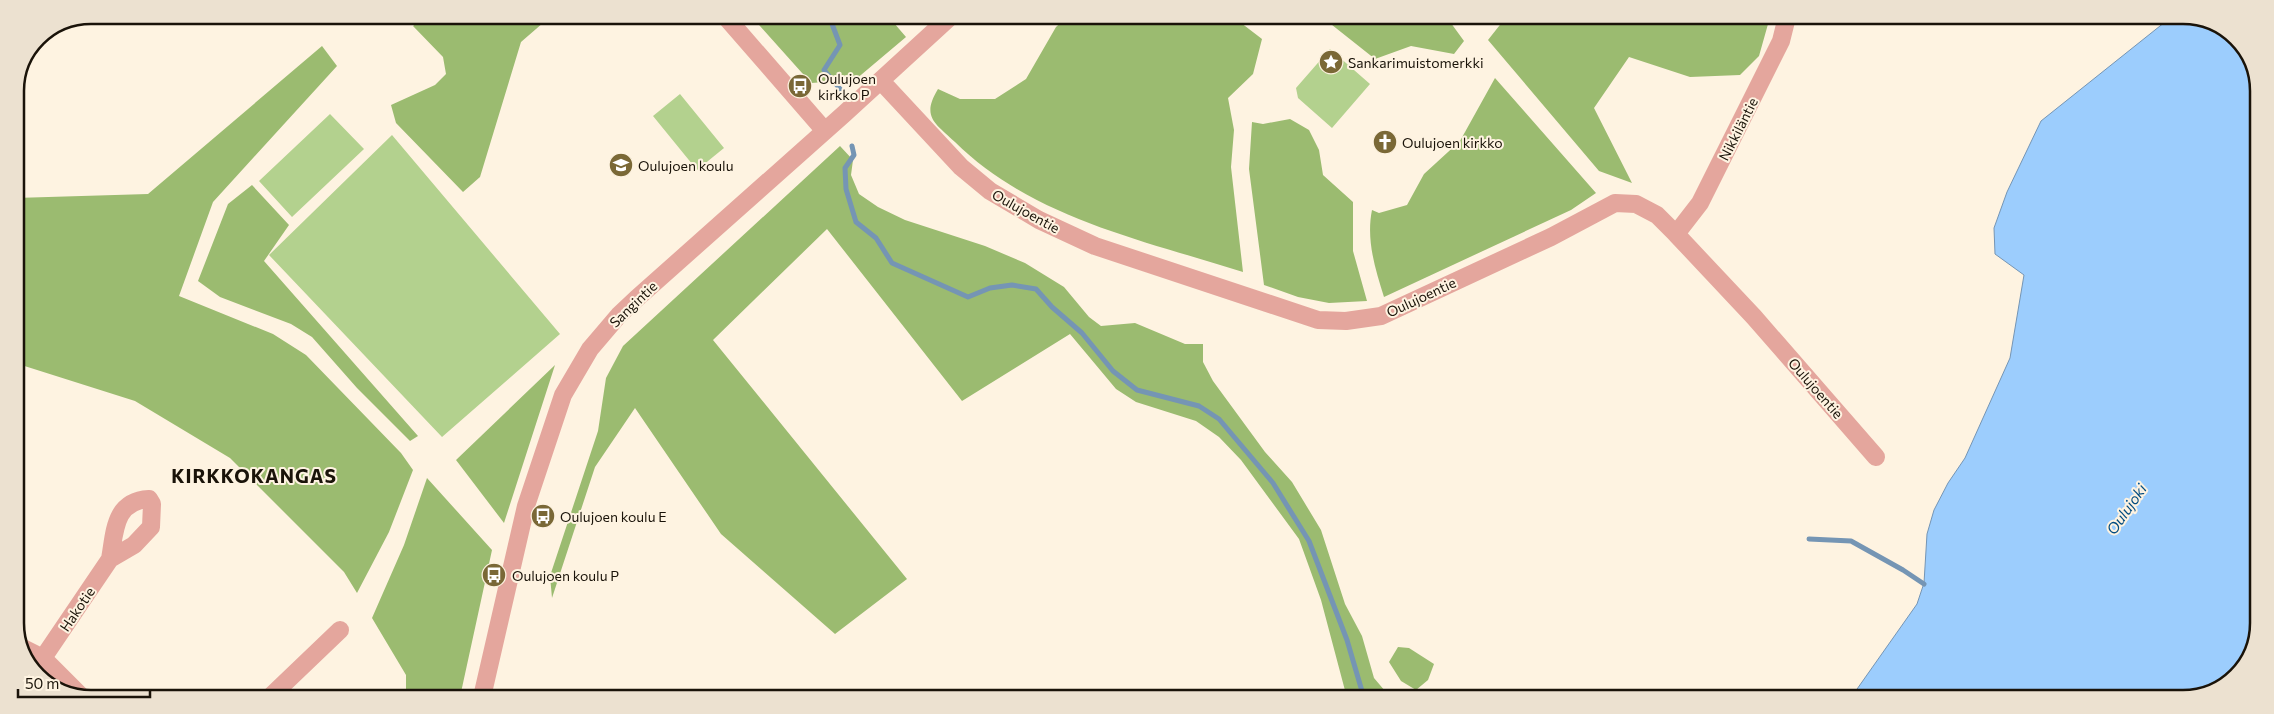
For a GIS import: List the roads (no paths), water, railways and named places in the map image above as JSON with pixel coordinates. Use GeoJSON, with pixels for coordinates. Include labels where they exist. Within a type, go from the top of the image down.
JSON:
{"type":"FeatureCollection","features":[{"type":"Feature","properties":{"kind":"street"},"geometry":{"type":"LineString","coordinates":[[732,24],[825,131]]}},
{"type":"Feature","properties":{"kind":"street","name":"Sangintie"},"geometry":{"type":"LineString","coordinates":[[484,690],[526,506],[563,396],[590,349],[619,315],[636,299],[881,81],[942,24]]}},
{"type":"Feature","properties":{"kind":"street","name":"Nikkiläntie"},"geometry":{"type":"LineString","coordinates":[[1676,234],[1700,203],[1782,41],[1786,24]]}},
{"type":"Feature","properties":{"kind":"street","name":"Oulujoentie"},"geometry":{"type":"LineString","coordinates":[[881,81],[961,167],[990,191],[1039,220],[1094,246],[1318,320],[1346,321],[1381,316],[1551,237],[1615,203],[1636,204],[1656,215],[1676,234],[1754,317],[1876,457]]}},
{"type":"Feature","properties":{"kind":"street","name":"Hakotie"},"geometry":{"type":"LineString","coordinates":[[44,658],[110,559]]}},
{"type":"Feature","properties":{"kind":"street"},"geometry":{"type":"LineString","coordinates":[[277,690],[340,630]]}},
{"type":"Feature","properties":{"kind":"street"},"geometry":{"type":"LineString","coordinates":[[30,651],[44,658],[73,688]]}},
{"type":"Feature","properties":{"kind":"water","name":"Oulujoki"},"geometry":{"type":"Polygon","coordinates":[[[2162,24],[2192,24],[2209,29],[2228,40],[2245,65],[2250,86],[2250,632],[2248,641],[2234,668],[2213,683],[2197,689],[1856,690],[1917,604],[1924,583],[1927,534],[1934,510],[1948,483],[1965,458],[2010,358],[2024,275],[1995,254],[1994,228],[2007,192],[2041,121],[2162,24]]]}},
{"type":"Feature","properties":{"kind":"waterway"},"geometry":{"type":"LineString","coordinates":[[832,24],[840,45],[824,70],[841,90]]}},
{"type":"Feature","properties":{"kind":"waterway"},"geometry":{"type":"LineString","coordinates":[[852,146],[854,155],[845,168],[846,189],[856,222],[876,238],[892,263],[968,297],[990,288],[1012,285],[1036,289],[1052,307],[1082,333],[1113,371],[1137,390],[1199,406],[1219,419],[1273,483],[1309,541],[1347,640],[1362,690]]}},
{"type":"Feature","properties":{"kind":"waterway"},"geometry":{"type":"LineString","coordinates":[[1809,539],[1851,541],[1924,584]]}},
{"type":"Feature","properties":{"kind":"place","name":"Sankarimuistomerkki"},"geometry":{"type":"Point","coordinates":[1331,62]}},
{"type":"Feature","properties":{"kind":"place","name":"Oulujoen kirkko P"},"geometry":{"type":"Point","coordinates":[800,86]}},
{"type":"Feature","properties":{"kind":"place","name":"Oulujoen kirkko"},"geometry":{"type":"Point","coordinates":[1385,142]}},
{"type":"Feature","properties":{"kind":"place","name":"Oulujoen koulu"},"geometry":{"type":"Point","coordinates":[621,165]}},
{"type":"Feature","properties":{"kind":"place","name":"Oulujoen koulu E"},"geometry":{"type":"Point","coordinates":[543,516]}},
{"type":"Feature","properties":{"kind":"place","name":"Oulujoen koulu P"},"geometry":{"type":"Point","coordinates":[494,575]}},
{"type":"Feature","properties":{"kind":"district","name":"KIRKKOKANGAS"},"geometry":{"type":"Point","coordinates":[254,475]}}]}
